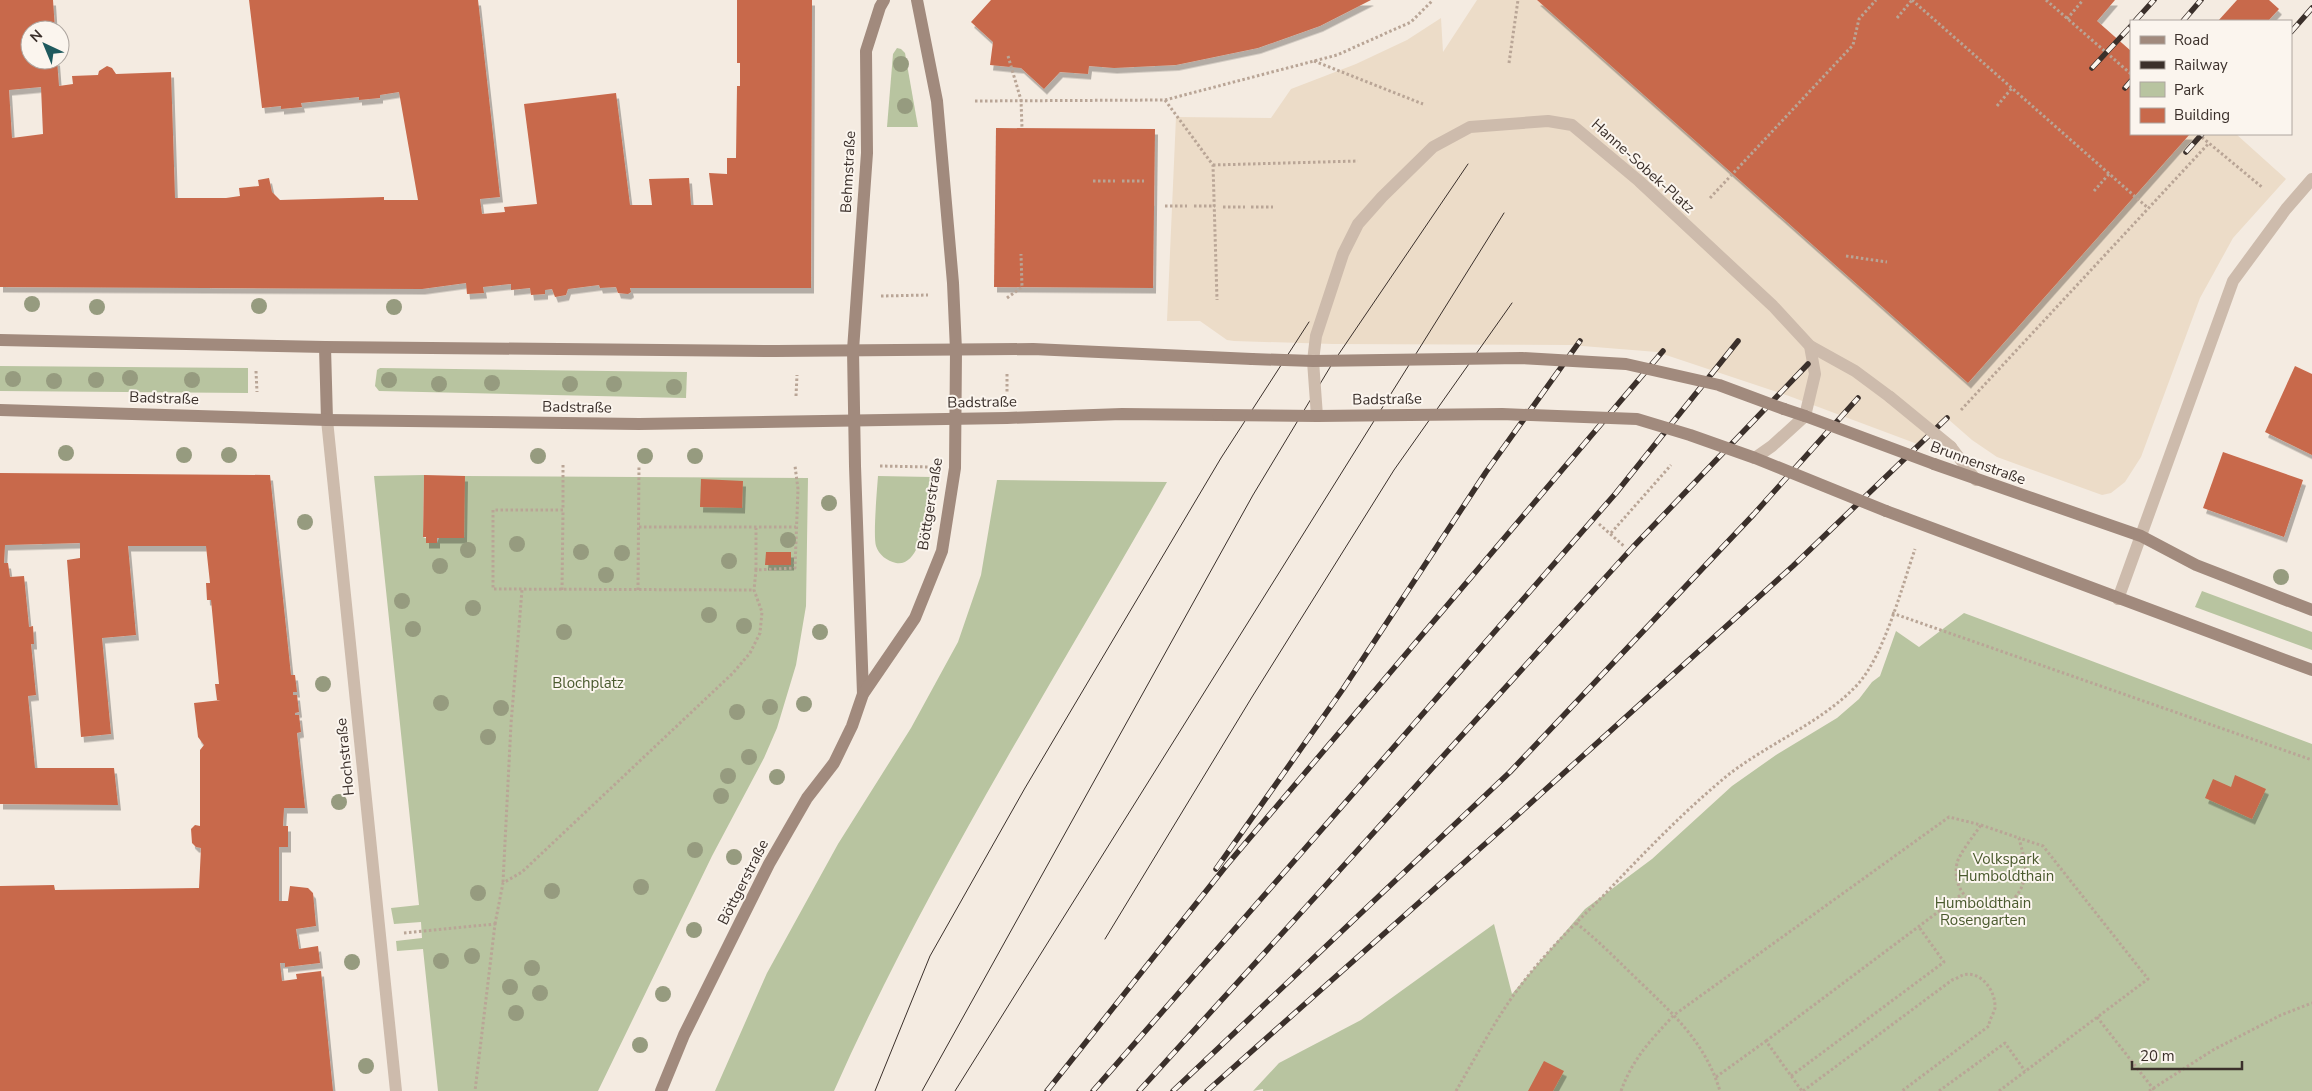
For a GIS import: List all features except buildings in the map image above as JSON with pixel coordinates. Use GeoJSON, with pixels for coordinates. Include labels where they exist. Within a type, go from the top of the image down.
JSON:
{"type":"FeatureCollection","features":[{"type":"Feature","properties":{"kind":"main road","name":"Behmstraße"},"geometry":{"type":"LineString","coordinates":[[855,421],[853,350],[867,153],[866,51],[884,0]]}},
{"type":"Feature","properties":{"kind":"main road"},"geometry":{"type":"LineString","coordinates":[[917,0],[937,101],[953,283],[956,350]]}},
{"type":"Feature","properties":{"kind":"main road"},"geometry":{"type":"LineString","coordinates":[[0,340],[325,347],[853,350],[1033,349],[1314,360]]}},
{"type":"Feature","properties":{"kind":"main road"},"geometry":{"type":"LineString","coordinates":[[325,347],[327,420]]}},
{"type":"Feature","properties":{"kind":"main road","name":"Böttgerstraße"},"geometry":{"type":"LineString","coordinates":[[661,1091],[684,1035],[769,864],[806,798],[834,763],[852,726],[863,694],[915,618],[942,551],[955,468],[956,350]]}},
{"type":"Feature","properties":{"kind":"main road","name":"Brunnenstraße"},"geometry":{"type":"LineString","coordinates":[[1314,360],[1522,358],[1626,364],[1719,386],[1976,480],[2142,536],[2196,565],[2312,610]]}},
{"type":"Feature","properties":{"kind":"main road","name":"Badstraße"},"geometry":{"type":"LineString","coordinates":[[0,410],[327,420],[639,424],[954,419],[1122,414],[1317,416],[1502,414],[1637,419],[1755,458]]}},
{"type":"Feature","properties":{"kind":"main road","name":"Böttgerstraße"},"geometry":{"type":"LineString","coordinates":[[855,421],[855,474],[863,694]]}},
{"type":"Feature","properties":{"kind":"main road"},"geometry":{"type":"LineString","coordinates":[[1755,458],[1886,511],[2312,670]]}},
{"type":"Feature","properties":{"kind":"street","name":"Hanne-Sobek-Platz"},"geometry":{"type":"LineString","coordinates":[[1317,416],[1314,360],[1316,336],[1343,254],[1358,224],[1382,197],[1433,147],[1470,127],[1548,121],[1572,125],[1590,138],[1773,306],[1810,346]]}},
{"type":"Feature","properties":{"kind":"street"},"geometry":{"type":"LineString","coordinates":[[2118,599],[2233,281],[2286,209],[2312,179]]}},
{"type":"Feature","properties":{"kind":"street"},"geometry":{"type":"LineString","coordinates":[[1755,458],[1772,446],[1805,416],[1815,374],[1810,346]]}},
{"type":"Feature","properties":{"kind":"street"},"geometry":{"type":"LineString","coordinates":[[1810,346],[1855,371],[1890,397],[1951,447],[1976,480]]}},
{"type":"Feature","properties":{"kind":"street","name":"Hochstraße"},"geometry":{"type":"LineString","coordinates":[[327,420],[396,1091]]}},
{"type":"Feature","properties":{"kind":"path"},"geometry":{"type":"LineString","coordinates":[[975,101],[1165,100],[1337,55],[1411,22],[1433,0]]}},
{"type":"Feature","properties":{"kind":"path"},"geometry":{"type":"LineString","coordinates":[[1509,62],[1518,0]]}},
{"type":"Feature","properties":{"kind":"path"},"geometry":{"type":"LineString","coordinates":[[1710,198],[1853,45],[1859,19],[1876,0]]}},
{"type":"Feature","properties":{"kind":"path"},"geometry":{"type":"LineString","coordinates":[[1897,18],[1912,0],[2148,208]]}},
{"type":"Feature","properties":{"kind":"path"},"geometry":{"type":"LineString","coordinates":[[2046,0],[2130,73]]}},
{"type":"Feature","properties":{"kind":"path"},"geometry":{"type":"LineString","coordinates":[[2067,19],[2084,0]]}},
{"type":"Feature","properties":{"kind":"path"},"geometry":{"type":"LineString","coordinates":[[1008,56],[1022,100],[1022,128]]}},
{"type":"Feature","properties":{"kind":"path"},"geometry":{"type":"LineString","coordinates":[[1314,61],[1423,104]]}},
{"type":"Feature","properties":{"kind":"path"},"geometry":{"type":"LineString","coordinates":[[1997,106],[2012,88]]}},
{"type":"Feature","properties":{"kind":"path"},"geometry":{"type":"LineString","coordinates":[[1165,100],[1213,165],[1217,300]]}},
{"type":"Feature","properties":{"kind":"path"},"geometry":{"type":"LineString","coordinates":[[2199,135],[2263,188]]}},
{"type":"Feature","properties":{"kind":"path"},"geometry":{"type":"LineString","coordinates":[[1962,410],[2209,143]]}},
{"type":"Feature","properties":{"kind":"path"},"geometry":{"type":"LineString","coordinates":[[1213,165],[1358,160]]}},
{"type":"Feature","properties":{"kind":"path"},"geometry":{"type":"LineString","coordinates":[[2094,191],[2109,174]]}},
{"type":"Feature","properties":{"kind":"path"},"geometry":{"type":"LineString","coordinates":[[1093,181],[1115,181]]}},
{"type":"Feature","properties":{"kind":"path"},"geometry":{"type":"LineString","coordinates":[[1122,181],[1144,182]]}},
{"type":"Feature","properties":{"kind":"path"},"geometry":{"type":"LineString","coordinates":[[1165,206],[1187,206]]}},
{"type":"Feature","properties":{"kind":"path"},"geometry":{"type":"LineString","coordinates":[[1194,206],[1216,206]]}},
{"type":"Feature","properties":{"kind":"path"},"geometry":{"type":"LineString","coordinates":[[1223,207],[1245,207]]}},
{"type":"Feature","properties":{"kind":"path"},"geometry":{"type":"LineString","coordinates":[[1251,207],[1273,207]]}},
{"type":"Feature","properties":{"kind":"path"},"geometry":{"type":"LineString","coordinates":[[1007,298],[1022,287],[1021,254]]}},
{"type":"Feature","properties":{"kind":"path"},"geometry":{"type":"LineString","coordinates":[[1846,256],[1888,262]]}},
{"type":"Feature","properties":{"kind":"path"},"geometry":{"type":"LineString","coordinates":[[878,296],[933,295]]}},
{"type":"Feature","properties":{"kind":"path"},"geometry":{"type":"LineString","coordinates":[[256,368],[257,393]]}},
{"type":"Feature","properties":{"kind":"path"},"geometry":{"type":"LineString","coordinates":[[796,398],[797,372]]}},
{"type":"Feature","properties":{"kind":"path"},"geometry":{"type":"LineString","coordinates":[[1007,374],[1007,398]]}},
{"type":"Feature","properties":{"kind":"path"},"geometry":{"type":"LineString","coordinates":[[562,590],[563,465]]}},
{"type":"Feature","properties":{"kind":"path"},"geometry":{"type":"LineString","coordinates":[[638,590],[639,465]]}},
{"type":"Feature","properties":{"kind":"path"},"geometry":{"type":"LineString","coordinates":[[1612,533],[1670,465]]}},
{"type":"Feature","properties":{"kind":"path"},"geometry":{"type":"LineString","coordinates":[[756,570],[795,568],[798,489],[795,466]]}},
{"type":"Feature","properties":{"kind":"path"},"geometry":{"type":"LineString","coordinates":[[876,466],[932,467]]}},
{"type":"Feature","properties":{"kind":"path"},"geometry":{"type":"LineString","coordinates":[[563,510],[493,510],[493,590],[754,590]]}},
{"type":"Feature","properties":{"kind":"path"},"geometry":{"type":"LineString","coordinates":[[1599,524],[1612,533],[1625,547]]}},
{"type":"Feature","properties":{"kind":"path"},"geometry":{"type":"LineString","coordinates":[[1456,1091],[1498,1016],[1517,990],[1576,923],[1660,837],[1721,782],[1753,757],[1834,706],[1859,683],[1878,651],[1922,524]]}},
{"type":"Feature","properties":{"kind":"path"},"geometry":{"type":"LineString","coordinates":[[639,527],[796,527]]}},
{"type":"Feature","properties":{"kind":"path"},"geometry":{"type":"LineString","coordinates":[[504,883],[522,872],[733,673],[750,653],[760,632],[762,612],[754,590],[756,528]]}},
{"type":"Feature","properties":{"kind":"path"},"geometry":{"type":"LineString","coordinates":[[475,1091],[495,924],[504,883],[511,724],[522,590]]}},
{"type":"Feature","properties":{"kind":"path"},"geometry":{"type":"LineString","coordinates":[[1892,613],[2311,759],[2312,752]]}},
{"type":"Feature","properties":{"kind":"path"},"geometry":{"type":"LineString","coordinates":[[1622,1091],[1627,1076],[1651,1038],[1674,1015],[1949,817],[1981,825],[2043,846],[2148,979],[1999,1091]]}},
{"type":"Feature","properties":{"kind":"path"},"geometry":{"type":"LineString","coordinates":[[1981,825],[1957,863],[1958,882],[1962,894],[1973,903],[1984,907],[1996,907],[2008,903],[2024,880],[2025,868],[2019,838]]}},
{"type":"Feature","properties":{"kind":"path"},"geometry":{"type":"LineString","coordinates":[[1716,1077],[1962,894]]}},
{"type":"Feature","properties":{"kind":"path"},"geometry":{"type":"LineString","coordinates":[[1576,923],[1674,1015],[1705,1054],[1716,1077],[1720,1091]]}},
{"type":"Feature","properties":{"kind":"path"},"geometry":{"type":"LineString","coordinates":[[397,934],[495,924]]}},
{"type":"Feature","properties":{"kind":"path"},"geometry":{"type":"LineString","coordinates":[[1791,1076],[1944,962],[1919,927]]}},
{"type":"Feature","properties":{"kind":"path"},"geometry":{"type":"LineString","coordinates":[[1766,1041],[1802,1091],[1952,980],[1965,974],[1981,978],[1988,985],[1994,996],[1995,1009],[1989,1020],[1989,1026],[1902,1091]]}},
{"type":"Feature","properties":{"kind":"path"},"geometry":{"type":"LineString","coordinates":[[2149,1091],[2213,1050],[2281,1016],[2312,1003]]}},
{"type":"Feature","properties":{"kind":"path"},"geometry":{"type":"LineString","coordinates":[[2098,1017],[2154,1089]]}},
{"type":"Feature","properties":{"kind":"path"},"geometry":{"type":"LineString","coordinates":[[1939,1091],[2004,1043],[2025,1071]]}},
{"type":"Feature","properties":{"kind":"green space"},"geometry":{"type":"Polygon","coordinates":[[[897,48],[905,53],[918,127],[887,127],[893,54],[897,48]]]}},
{"type":"Feature","properties":{"kind":"green space"},"geometry":{"type":"Polygon","coordinates":[[[0,366],[248,368],[248,393],[0,391],[0,366]]]}},
{"type":"Feature","properties":{"kind":"green space"},"geometry":{"type":"Polygon","coordinates":[[[380,368],[687,372],[686,398],[379,391],[375,386],[377,370],[380,368]]]}},
{"type":"Feature","properties":{"kind":"green space","name":"Blochplatz"},"geometry":{"type":"Polygon","coordinates":[[[424,475],[423,537],[437,543],[465,476],[808,478],[806,606],[796,665],[777,728],[764,758],[712,856],[598,1091],[438,1091],[423,949],[397,951],[396,941],[422,938],[421,922],[394,924],[391,908],[419,905],[374,476],[424,475]]]}},
{"type":"Feature","properties":{"kind":"green space"},"geometry":{"type":"Polygon","coordinates":[[[878,476],[931,477],[926,514],[919,543],[906,562],[896,563],[890,561],[881,555],[876,546],[875,523],[878,476]]]}},
{"type":"Feature","properties":{"kind":"green space"},"geometry":{"type":"Polygon","coordinates":[[[997,480],[1167,482],[951,858],[871,1012],[834,1091],[715,1091],[767,973],[838,844],[911,728],[958,642],[981,575],[997,480]]]}},
{"type":"Feature","properties":{"kind":"green space"},"geometry":{"type":"Polygon","coordinates":[[[2202,591],[2312,632],[2312,650],[2195,607],[2202,591]]]}},
{"type":"Feature","properties":{"kind":"green space","name":"Volkspark Humboldthain"},"geometry":{"type":"Polygon","coordinates":[[[1964,613],[2312,744],[2312,1091],[1263,1091],[1263,1089],[1253,1091],[1279,1063],[1361,1020],[1494,924],[1512,994],[1585,909],[1652,859],[1732,786],[1776,755],[1837,718],[1859,699],[1872,682],[1880,676],[1896,631],[1919,647],[1964,613]]]}},
{"type":"Feature","properties":{"kind":"shaded area"},"geometry":{"type":"Polygon","coordinates":[[[1477,0],[1537,0],[1968,383],[2189,135],[2237,135],[2286,179],[2233,238],[2200,298],[2141,457],[2125,482],[2111,493],[2102,495],[1997,457],[1972,440],[1948,419],[1920,445],[1789,396],[1657,352],[1570,345],[1333,344],[1234,341],[1227,340],[1200,321],[1167,321],[1176,117],[1271,118],[1291,89],[1356,64],[1407,40],[1441,18],[1443,52],[1477,0]]]}},
{"type":"Feature","properties":{"kind":"tram line"},"geometry":{"type":"LineString","coordinates":[[922,1091],[1253,495],[1332,364],[1468,164]]}},
{"type":"Feature","properties":{"kind":"tram line"},"geometry":{"type":"LineString","coordinates":[[955,1091],[1504,213]]}},
{"type":"Feature","properties":{"kind":"tram line"},"geometry":{"type":"LineString","coordinates":[[1105,939],[1252,697],[1394,470],[1512,303]]}},
{"type":"Feature","properties":{"kind":"tram line"},"geometry":{"type":"LineString","coordinates":[[875,1091],[930,956],[1025,788],[1221,458],[1309,322]]}},
{"type":"Feature","properties":{"kind":"railway"},"geometry":{"type":"LineString","coordinates":[[2136,20],[2154,0]]}},
{"type":"Feature","properties":{"kind":"railway"},"geometry":{"type":"LineString","coordinates":[[2184,20],[2201,0]]}},
{"type":"Feature","properties":{"kind":"railway"},"geometry":{"type":"LineString","coordinates":[[2292,31],[2312,8]]}},
{"type":"Feature","properties":{"kind":"railway"},"geometry":{"type":"LineString","coordinates":[[2092,68],[2130,27]]}},
{"type":"Feature","properties":{"kind":"railway"},"geometry":{"type":"LineString","coordinates":[[2125,88],[2130,82]]}},
{"type":"Feature","properties":{"kind":"railway"},"geometry":{"type":"LineString","coordinates":[[2186,152],[2201,135]]}},
{"type":"Feature","properties":{"kind":"railway"},"geometry":{"type":"LineString","coordinates":[[1216,869],[1343,689],[1486,472],[1580,341]]}},
{"type":"Feature","properties":{"kind":"railway"},"geometry":{"type":"LineString","coordinates":[[1093,1091],[1616,493],[1738,341]]}},
{"type":"Feature","properties":{"kind":"railway"},"geometry":{"type":"LineString","coordinates":[[1047,1091],[1226,866],[1663,351]]}},
{"type":"Feature","properties":{"kind":"railway"},"geometry":{"type":"LineString","coordinates":[[1139,1091],[1633,547],[1808,364]]}},
{"type":"Feature","properties":{"kind":"railway"},"geometry":{"type":"LineString","coordinates":[[1173,1091],[1510,772],[1754,514],[1858,398]]}},
{"type":"Feature","properties":{"kind":"railway"},"geometry":{"type":"LineString","coordinates":[[1207,1091],[1503,828],[1793,566],[1947,418]]}},
{"type":"Feature","properties":{"kind":"park label","name":"Humboldthain Rosengarten"},"geometry":{"type":"Point","coordinates":[1983,912]}}]}
